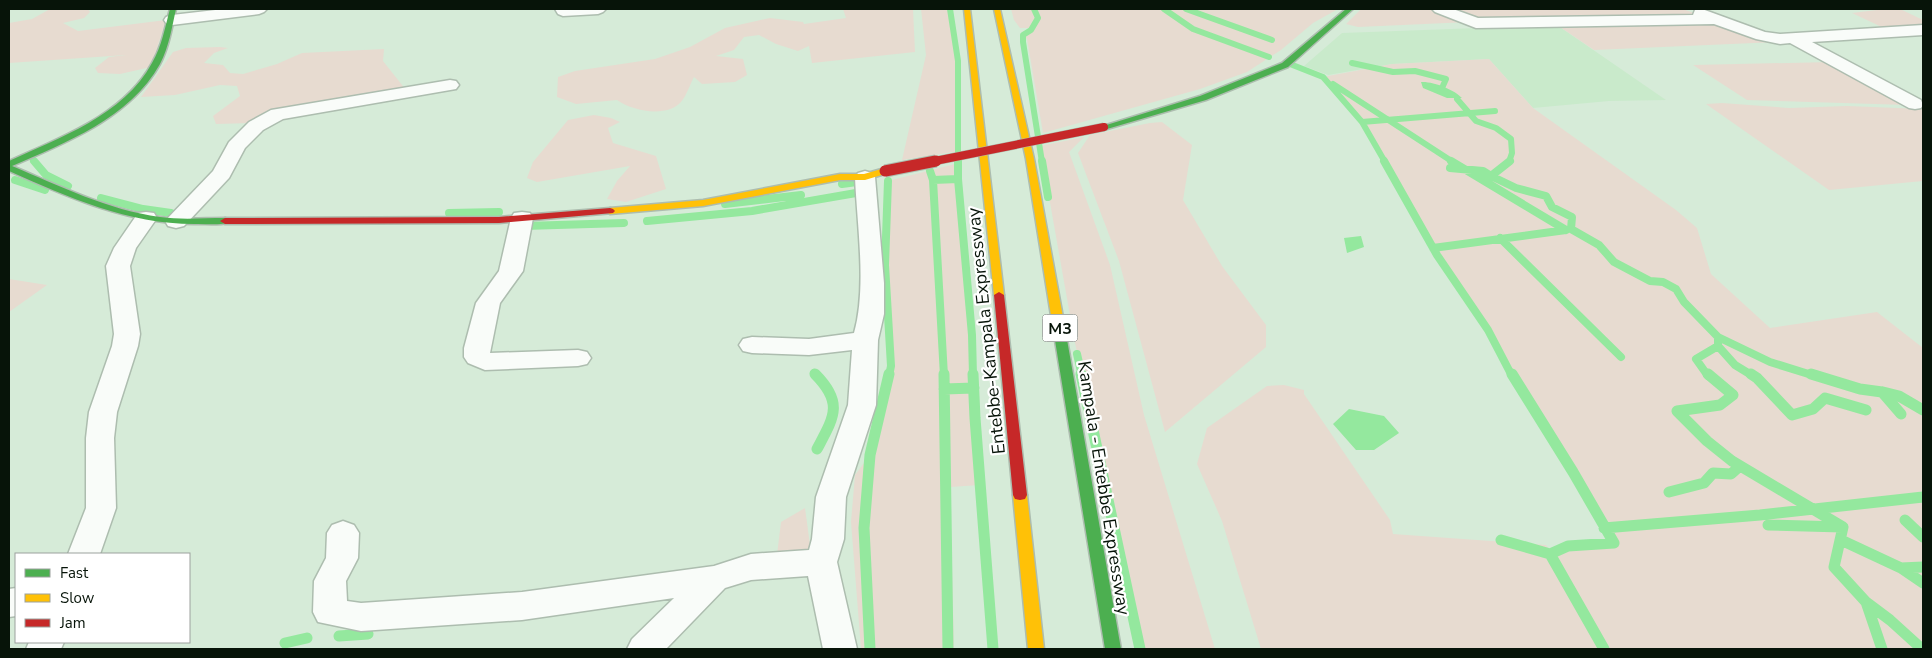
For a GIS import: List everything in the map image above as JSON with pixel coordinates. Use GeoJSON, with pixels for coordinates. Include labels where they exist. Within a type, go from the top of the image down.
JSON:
{"type":"FeatureCollection","features":[{"type":"Feature","properties":{"kind":"main road","name":"Entebbe-Kampala Expressway"},"geometry":{"type":"LineString","coordinates":[[967,9],[990,204],[1036,649]]}},
{"type":"Feature","properties":{"kind":"main road","name":"Kampala - Entebbe Expressway"},"geometry":{"type":"LineString","coordinates":[[997,9],[1030,159],[1113,649]]}},
{"type":"Feature","properties":{"kind":"main road"},"geometry":{"type":"LineString","coordinates":[[9,168],[65,192],[146,218],[176,220],[499,220],[703,203],[763,193],[809,182],[875,174],[1104,127],[1203,98],[1285,65],[1350,9]]}},
{"type":"Feature","properties":{"kind":"main road"},"geometry":{"type":"LineString","coordinates":[[9,164],[99,120],[124,103],[139,87],[160,57],[172,15]]}},
{"type":"Feature","properties":{"kind":"street"},"geometry":{"type":"LineString","coordinates":[[172,15],[259,9]]}},
{"type":"Feature","properties":{"kind":"street"},"geometry":{"type":"LineString","coordinates":[[562,9],[563,11],[578,11],[598,9]]}},
{"type":"Feature","properties":{"kind":"street"},"geometry":{"type":"LineString","coordinates":[[1440,9],[1476,24],[1715,19]]}},
{"type":"Feature","properties":{"kind":"street"},"geometry":{"type":"LineString","coordinates":[[1689,9],[1762,36],[1794,39],[1923,30]]}},
{"type":"Feature","properties":{"kind":"street"},"geometry":{"type":"LineString","coordinates":[[1794,39],[1915,104]]}},
{"type":"Feature","properties":{"kind":"street"},"geometry":{"type":"LineString","coordinates":[[176,220],[222,174],[236,146],[256,126],[278,114],[450,85]]}},
{"type":"Feature","properties":{"kind":"street"},"geometry":{"type":"LineString","coordinates":[[840,649],[821,562],[828,539],[831,497],[862,405],[866,340],[872,314],[875,174]]}},
{"type":"Feature","properties":{"kind":"street"},"geometry":{"type":"LineString","coordinates":[[84,553],[101,508],[100,438],[103,412],[125,346],[127,334],[118,266],[125,248],[146,218]]}},
{"type":"Feature","properties":{"kind":"street"},"geometry":{"type":"LineString","coordinates":[[522,218],[522,229],[511,271],[488,303],[477,348],[477,357],[486,362],[578,358]]}},
{"type":"Feature","properties":{"kind":"street"},"geometry":{"type":"LineString","coordinates":[[752,345],[809,347],[866,340]]}},
{"type":"Feature","properties":{"kind":"street"},"geometry":{"type":"LineString","coordinates":[[343,533],[342,558],[330,582],[330,612],[361,617],[522,606],[714,579],[752,567],[821,562]]}},
{"type":"Feature","properties":{"kind":"street"},"geometry":{"type":"LineString","coordinates":[[644,649],[714,579]]}},
{"type":"Feature","properties":{"kind":"shaded area"},"geometry":{"type":"Polygon","coordinates":[[[50,9],[88,9],[90,12],[84,18],[63,23],[78,31],[166,20],[151,67],[120,74],[98,73],[95,68],[109,57],[126,55],[9,63],[9,23],[32,19],[50,9]]]}},
{"type":"Feature","properties":{"kind":"shaded area"},"geometry":{"type":"Polygon","coordinates":[[[843,9],[913,9],[915,52],[812,63],[809,46],[798,51],[776,44],[759,35],[744,37],[734,50],[716,56],[743,59],[747,75],[735,82],[702,84],[694,77],[681,102],[667,110],[640,110],[617,100],[576,104],[557,97],[558,77],[575,71],[655,59],[690,47],[725,28],[770,18],[803,22],[804,24],[846,18],[843,9]]]}},
{"type":"Feature","properties":{"kind":"shaded area"},"geometry":{"type":"Polygon","coordinates":[[[921,9],[950,9],[958,61],[959,151],[902,160],[926,55],[921,9]]]}},
{"type":"Feature","properties":{"kind":"shaded area"},"geometry":{"type":"Polygon","coordinates":[[[1011,9],[1338,9],[1313,23],[1281,50],[1247,72],[1200,89],[1043,133],[1027,39],[1023,35],[1032,28],[1020,28],[1014,20],[1011,9]]]}},
{"type":"Feature","properties":{"kind":"shaded area"},"geometry":{"type":"Polygon","coordinates":[[[1361,9],[1434,9],[1469,22],[1358,27],[1346,24],[1361,9]]]}},
{"type":"Feature","properties":{"kind":"shaded area"},"geometry":{"type":"Polygon","coordinates":[[[1448,9],[1683,9],[1707,18],[1480,21],[1448,9]]]}},
{"type":"Feature","properties":{"kind":"shaded area"},"geometry":{"type":"Polygon","coordinates":[[[1900,9],[1923,20],[1923,27],[1886,29],[1852,13],[1900,9]]]}},
{"type":"Feature","properties":{"kind":"shaded area"},"geometry":{"type":"Polygon","coordinates":[[[1719,21],[1777,42],[1594,50],[1557,25],[1719,21]]]}},
{"type":"Feature","properties":{"kind":"shaded area"},"geometry":{"type":"Polygon","coordinates":[[[1557,25],[1666,100],[1609,101],[1533,108],[1489,59],[1392,64],[1328,75],[1304,66],[1342,33],[1557,25]]]}},
{"type":"Feature","properties":{"kind":"shaded area"},"geometry":{"type":"Polygon","coordinates":[[[186,48],[228,48],[214,53],[204,63],[223,65],[230,73],[243,74],[277,64],[302,53],[384,49],[383,61],[406,90],[361,100],[306,116],[252,123],[216,124],[213,116],[240,96],[237,86],[220,85],[175,95],[141,97],[173,52],[186,48]]]}},
{"type":"Feature","properties":{"kind":"shaded area"},"geometry":{"type":"Polygon","coordinates":[[[1489,59],[1533,108],[1676,210],[1697,228],[1711,274],[1770,328],[1877,312],[1923,348],[1923,649],[1261,649],[1222,521],[1197,464],[1207,428],[1267,386],[1284,385],[1304,390],[1304,394],[1390,520],[1393,534],[1546,545],[1551,553],[1568,546],[1613,543],[1574,475],[1520,390],[1488,330],[1437,255],[1362,122],[1323,77],[1392,64],[1489,59]]]}},
{"type":"Feature","properties":{"kind":"shaded area"},"geometry":{"type":"Polygon","coordinates":[[[1832,62],[1907,105],[1747,100],[1693,65],[1832,62]]]}},
{"type":"Feature","properties":{"kind":"shaded area"},"geometry":{"type":"Polygon","coordinates":[[[1421,82],[1443,87],[1462,98],[1447,98],[1423,88],[1421,82]]]}},
{"type":"Feature","properties":{"kind":"shaded area"},"geometry":{"type":"Polygon","coordinates":[[[1722,103],[1789,108],[1847,106],[1923,109],[1923,181],[1829,190],[1706,104],[1722,103]]]}},
{"type":"Feature","properties":{"kind":"shaded area"},"geometry":{"type":"Polygon","coordinates":[[[594,115],[611,118],[620,122],[608,128],[613,143],[656,156],[666,189],[626,202],[607,199],[617,181],[630,166],[537,182],[527,178],[533,162],[568,120],[594,115]]]}},
{"type":"Feature","properties":{"kind":"shaded area"},"geometry":{"type":"Polygon","coordinates":[[[1162,122],[1192,145],[1183,200],[1222,266],[1266,325],[1266,347],[1165,432],[1119,261],[1078,153],[1090,135],[1162,122]]]}},
{"type":"Feature","properties":{"kind":"shaded area"},"geometry":{"type":"Polygon","coordinates":[[[1084,137],[1069,152],[1110,265],[1144,415],[1215,649],[1140,649],[1074,338],[1040,146],[1084,137]]]}},
{"type":"Feature","properties":{"kind":"shaded area"},"geometry":{"type":"Polygon","coordinates":[[[959,163],[958,179],[972,335],[980,485],[950,487],[954,649],[861,649],[851,522],[855,475],[870,455],[891,366],[885,265],[888,181],[959,163]]]}},
{"type":"Feature","properties":{"kind":"shaded area"},"geometry":{"type":"Polygon","coordinates":[[[1361,236],[1364,247],[1347,253],[1344,238],[1361,236]]]}},
{"type":"Feature","properties":{"kind":"shaded area"},"geometry":{"type":"Polygon","coordinates":[[[9,279],[47,285],[9,312],[9,279]]]}},
{"type":"Feature","properties":{"kind":"shaded area"},"geometry":{"type":"Polygon","coordinates":[[[1349,409],[1384,416],[1399,433],[1374,450],[1356,450],[1333,424],[1349,409]]]}},
{"type":"Feature","properties":{"kind":"shaded area"},"geometry":{"type":"Polygon","coordinates":[[[805,508],[811,552],[776,563],[781,522],[805,508]]]}},
{"type":"Feature","properties":{"kind":"waterway"},"geometry":{"type":"LineString","coordinates":[[950,9],[958,61],[958,179]]}},
{"type":"Feature","properties":{"kind":"waterway"},"geometry":{"type":"LineString","coordinates":[[1034,9],[1038,18],[1031,30],[1023,35],[1023,42],[1042,162]]}},
{"type":"Feature","properties":{"kind":"waterway"},"geometry":{"type":"LineString","coordinates":[[1164,9],[1193,29],[1269,57]]}},
{"type":"Feature","properties":{"kind":"waterway"},"geometry":{"type":"LineString","coordinates":[[1186,9],[1272,40]]}},
{"type":"Feature","properties":{"kind":"waterway"},"geometry":{"type":"LineString","coordinates":[[1352,63],[1393,72],[1415,71],[1446,79],[1442,88]]}},
{"type":"Feature","properties":{"kind":"waterway"},"geometry":{"type":"LineString","coordinates":[[1290,64],[1323,77],[1362,122]]}},
{"type":"Feature","properties":{"kind":"waterway"},"geometry":{"type":"LineString","coordinates":[[1333,84],[1388,120]]}},
{"type":"Feature","properties":{"kind":"waterway"},"geometry":{"type":"LineString","coordinates":[[1457,99],[1469,113]]}},
{"type":"Feature","properties":{"kind":"waterway"},"geometry":{"type":"LineString","coordinates":[[1469,113],[1495,111]]}},
{"type":"Feature","properties":{"kind":"waterway"},"geometry":{"type":"LineString","coordinates":[[1388,120],[1469,113]]}},
{"type":"Feature","properties":{"kind":"waterway"},"geometry":{"type":"LineString","coordinates":[[1469,113],[1476,121],[1496,128],[1511,139],[1512,153],[1509,162]]}},
{"type":"Feature","properties":{"kind":"waterway"},"geometry":{"type":"LineString","coordinates":[[1362,122],[1388,120]]}},
{"type":"Feature","properties":{"kind":"waterway"},"geometry":{"type":"LineString","coordinates":[[1388,120],[1453,162]]}},
{"type":"Feature","properties":{"kind":"waterway"},"geometry":{"type":"LineString","coordinates":[[1362,122],[1385,162]]}},
{"type":"Feature","properties":{"kind":"waterway"},"geometry":{"type":"LineString","coordinates":[[34,161],[46,175],[68,186]]}},
{"type":"Feature","properties":{"kind":"waterway"},"geometry":{"type":"LineString","coordinates":[[1042,161],[1048,197]]}},
{"type":"Feature","properties":{"kind":"waterway"},"geometry":{"type":"LineString","coordinates":[[1384,161],[1433,248]]}},
{"type":"Feature","properties":{"kind":"waterway"},"geometry":{"type":"LineString","coordinates":[[1451,161],[1465,169]]}},
{"type":"Feature","properties":{"kind":"waterway"},"geometry":{"type":"LineString","coordinates":[[1491,176],[1509,162]]}},
{"type":"Feature","properties":{"kind":"waterway"},"geometry":{"type":"LineString","coordinates":[[1450,168],[1465,169]]}},
{"type":"Feature","properties":{"kind":"waterway"},"geometry":{"type":"LineString","coordinates":[[1465,169],[1483,171],[1491,176]]}},
{"type":"Feature","properties":{"kind":"waterway"},"geometry":{"type":"LineString","coordinates":[[1465,169],[1566,230],[1501,239]]}},
{"type":"Feature","properties":{"kind":"waterway"},"geometry":{"type":"LineString","coordinates":[[930,171],[933,180]]}},
{"type":"Feature","properties":{"kind":"waterway"},"geometry":{"type":"LineString","coordinates":[[1491,176],[1516,188],[1546,196],[1552,207],[1572,217],[1571,229],[1599,245],[1614,262],[1650,281],[1663,282],[1676,289],[1684,302],[1718,337]]}},
{"type":"Feature","properties":{"kind":"waterway"},"geometry":{"type":"LineString","coordinates":[[933,180],[958,179]]}},
{"type":"Feature","properties":{"kind":"waterway"},"geometry":{"type":"LineString","coordinates":[[958,179],[972,335],[973,376]]}},
{"type":"Feature","properties":{"kind":"waterway"},"geometry":{"type":"LineString","coordinates":[[15,180],[45,190]]}},
{"type":"Feature","properties":{"kind":"waterway"},"geometry":{"type":"LineString","coordinates":[[933,180],[944,376]]}},
{"type":"Feature","properties":{"kind":"waterway"},"geometry":{"type":"LineString","coordinates":[[888,181],[885,265],[891,366],[889,376]]}},
{"type":"Feature","properties":{"kind":"waterway"},"geometry":{"type":"LineString","coordinates":[[842,184],[857,182]]}},
{"type":"Feature","properties":{"kind":"waterway"},"geometry":{"type":"LineString","coordinates":[[647,221],[752,211],[856,193]]}},
{"type":"Feature","properties":{"kind":"waterway"},"geometry":{"type":"LineString","coordinates":[[725,204],[801,195]]}},
{"type":"Feature","properties":{"kind":"waterway"},"geometry":{"type":"LineString","coordinates":[[101,198],[143,209],[171,213]]}},
{"type":"Feature","properties":{"kind":"waterway"},"geometry":{"type":"LineString","coordinates":[[449,213],[499,212]]}},
{"type":"Feature","properties":{"kind":"waterway"},"geometry":{"type":"LineString","coordinates":[[524,226],[624,223]]}},
{"type":"Feature","properties":{"kind":"waterway"},"geometry":{"type":"LineString","coordinates":[[1433,248],[1501,239]]}},
{"type":"Feature","properties":{"kind":"waterway"},"geometry":{"type":"LineString","coordinates":[[1501,239],[1621,357]]}},
{"type":"Feature","properties":{"kind":"waterway"},"geometry":{"type":"LineString","coordinates":[[1433,248],[1488,330],[1512,376]]}},
{"type":"Feature","properties":{"kind":"waterway"},"geometry":{"type":"LineString","coordinates":[[1718,337],[1770,362],[1815,376]]}},
{"type":"Feature","properties":{"kind":"waterway"},"geometry":{"type":"LineString","coordinates":[[1718,337],[1718,346]]}},
{"type":"Feature","properties":{"kind":"waterway"},"geometry":{"type":"LineString","coordinates":[[1708,376],[1696,359],[1718,346]]}},
{"type":"Feature","properties":{"kind":"waterway"},"geometry":{"type":"LineString","coordinates":[[1718,346],[1735,365],[1753,376]]}},
{"type":"Feature","properties":{"kind":"waterway"},"geometry":{"type":"LineString","coordinates":[[1077,354],[1082,376]]}},
{"type":"Feature","properties":{"kind":"waterway"},"geometry":{"type":"LineString","coordinates":[[815,374],[830,393],[833,402],[833,410],[828,428],[817,449]]}},
{"type":"Feature","properties":{"kind":"waterway"},"geometry":{"type":"LineString","coordinates":[[870,649],[864,528],[870,455],[889,374]]}},
{"type":"Feature","properties":{"kind":"waterway"},"geometry":{"type":"LineString","coordinates":[[944,374],[944,389]]}},
{"type":"Feature","properties":{"kind":"waterway"},"geometry":{"type":"LineString","coordinates":[[973,374],[974,388]]}},
{"type":"Feature","properties":{"kind":"waterway"},"geometry":{"type":"LineString","coordinates":[[1081,374],[1140,649]]}},
{"type":"Feature","properties":{"kind":"waterway"},"geometry":{"type":"LineString","coordinates":[[1512,374],[1605,528]]}},
{"type":"Feature","properties":{"kind":"waterway"},"geometry":{"type":"LineString","coordinates":[[1708,374],[1733,395],[1720,405],[1677,411],[1707,441],[1732,461],[1813,509]]}},
{"type":"Feature","properties":{"kind":"waterway"},"geometry":{"type":"LineString","coordinates":[[1751,374],[1792,415],[1813,409],[1825,398],[1866,410]]}},
{"type":"Feature","properties":{"kind":"waterway"},"geometry":{"type":"LineString","coordinates":[[1811,374],[1860,389],[1882,392],[1901,414]]}},
{"type":"Feature","properties":{"kind":"waterway"},"geometry":{"type":"LineString","coordinates":[[944,389],[974,388]]}},
{"type":"Feature","properties":{"kind":"waterway"},"geometry":{"type":"LineString","coordinates":[[974,388],[993,649]]}},
{"type":"Feature","properties":{"kind":"waterway"},"geometry":{"type":"LineString","coordinates":[[944,389],[948,649]]}},
{"type":"Feature","properties":{"kind":"waterway"},"geometry":{"type":"LineString","coordinates":[[1883,392],[1899,396],[1923,410]]}},
{"type":"Feature","properties":{"kind":"waterway"},"geometry":{"type":"LineString","coordinates":[[1669,492],[1704,483],[1713,473],[1731,474],[1740,466]]}},
{"type":"Feature","properties":{"kind":"waterway"},"geometry":{"type":"LineString","coordinates":[[1813,509],[1923,497]]}},
{"type":"Feature","properties":{"kind":"waterway"},"geometry":{"type":"LineString","coordinates":[[1605,528],[1813,509]]}},
{"type":"Feature","properties":{"kind":"waterway"},"geometry":{"type":"LineString","coordinates":[[1813,509],[1843,527],[1834,567],[1866,602]]}},
{"type":"Feature","properties":{"kind":"waterway"},"geometry":{"type":"LineString","coordinates":[[1905,520],[1923,537]]}},
{"type":"Feature","properties":{"kind":"waterway"},"geometry":{"type":"LineString","coordinates":[[1768,525],[1842,527]]}},
{"type":"Feature","properties":{"kind":"waterway"},"geometry":{"type":"LineString","coordinates":[[1550,554],[1568,546],[1614,543],[1605,528]]}},
{"type":"Feature","properties":{"kind":"waterway"},"geometry":{"type":"LineString","coordinates":[[1501,540],[1550,554]]}},
{"type":"Feature","properties":{"kind":"waterway"},"geometry":{"type":"LineString","coordinates":[[1841,540],[1901,568]]}},
{"type":"Feature","properties":{"kind":"waterway"},"geometry":{"type":"LineString","coordinates":[[1550,554],[1604,649]]}},
{"type":"Feature","properties":{"kind":"waterway"},"geometry":{"type":"LineString","coordinates":[[1901,568],[1923,567]]}},
{"type":"Feature","properties":{"kind":"waterway"},"geometry":{"type":"LineString","coordinates":[[1901,568],[1923,583]]}},
{"type":"Feature","properties":{"kind":"waterway"},"geometry":{"type":"LineString","coordinates":[[1866,602],[1890,620],[1922,649]]}},
{"type":"Feature","properties":{"kind":"waterway"},"geometry":{"type":"LineString","coordinates":[[1866,602],[1882,649]]}},
{"type":"Feature","properties":{"kind":"waterway"},"geometry":{"type":"LineString","coordinates":[[339,636],[368,634]]}},
{"type":"Feature","properties":{"kind":"waterway"},"geometry":{"type":"LineString","coordinates":[[285,643],[307,638]]}},
{"type":"Feature","properties":{"kind":"traffic: fast"},"geometry":{"type":"LineString","coordinates":[[9,164],[88,126],[106,115],[139,87],[160,56],[173,9]]}},
{"type":"Feature","properties":{"kind":"traffic: fast"},"geometry":{"type":"LineString","coordinates":[[1104,127],[1203,98],[1285,65],[1350,9]]}},
{"type":"Feature","properties":{"kind":"traffic: fast"},"geometry":{"type":"LineString","coordinates":[[9,168],[95,204],[131,214],[167,221],[225,221]]}},
{"type":"Feature","properties":{"kind":"traffic: fast"},"geometry":{"type":"LineString","coordinates":[[1059,328],[1113,649]]}},
{"type":"Feature","properties":{"kind":"traffic: slow"},"geometry":{"type":"LineString","coordinates":[[967,9],[999,295]]}},
{"type":"Feature","properties":{"kind":"traffic: slow"},"geometry":{"type":"LineString","coordinates":[[997,9],[1030,159],[1059,328]]}},
{"type":"Feature","properties":{"kind":"traffic: slow"},"geometry":{"type":"LineString","coordinates":[[610,211],[703,203],[840,177],[865,177],[885,171]]}},
{"type":"Feature","properties":{"kind":"traffic: slow"},"geometry":{"type":"LineString","coordinates":[[1020,495],[1036,649]]}},
{"type":"Feature","properties":{"kind":"traffic: jam"},"geometry":{"type":"LineString","coordinates":[[885,171],[1104,127]]}},
{"type":"Feature","properties":{"kind":"traffic: jam"},"geometry":{"type":"LineString","coordinates":[[225,221],[499,220],[610,211]]}},
{"type":"Feature","properties":{"kind":"traffic: jam"},"geometry":{"type":"LineString","coordinates":[[999,295],[1020,495]]}}]}
